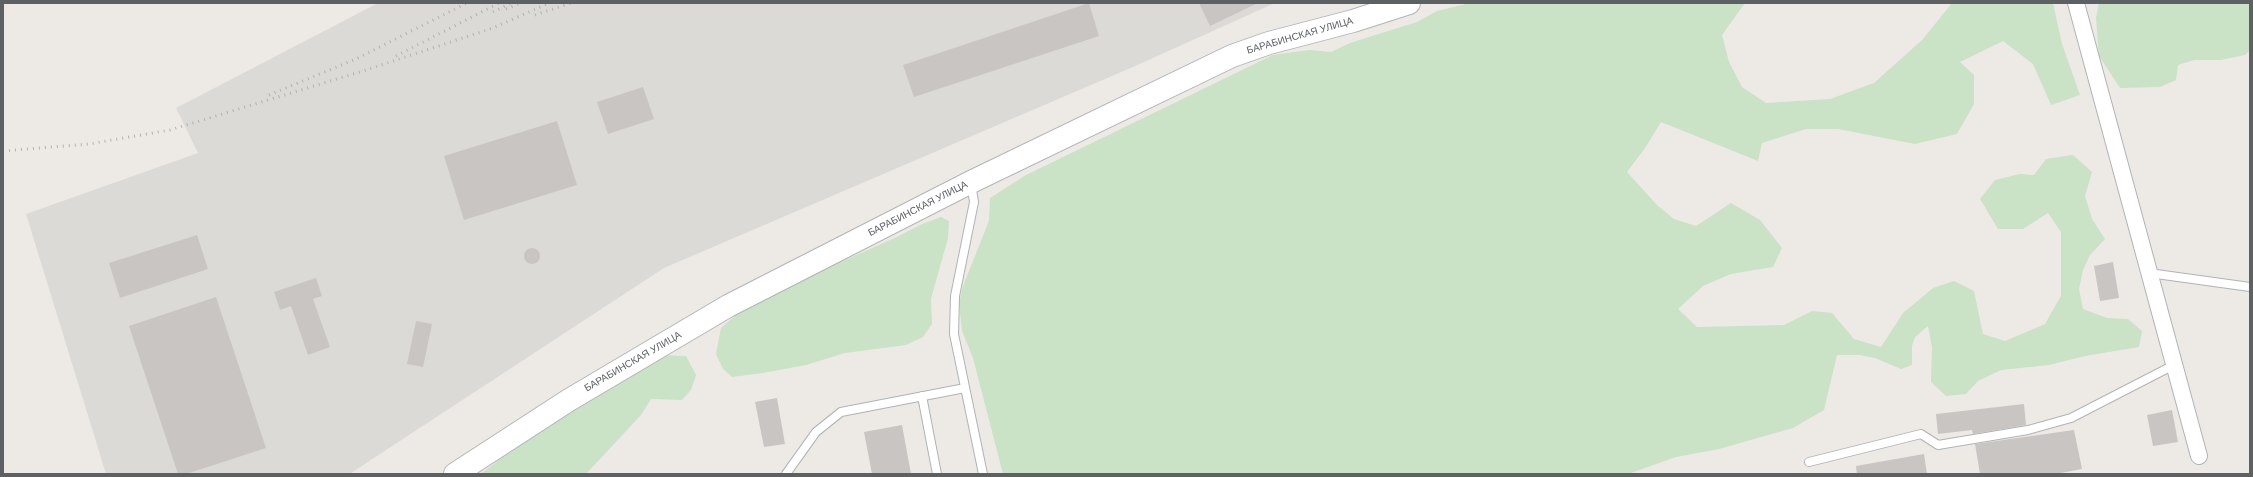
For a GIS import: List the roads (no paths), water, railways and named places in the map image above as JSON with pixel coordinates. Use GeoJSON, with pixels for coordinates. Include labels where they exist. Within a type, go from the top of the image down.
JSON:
{"type":"FeatureCollection","features":[{"type":"Feature","properties":{"kind":"main road","name":"БАРАБИНСКАЯ УЛИЦА"},"geometry":{"type":"LineString","coordinates":[[455,474],[569,400],[728,306],[971,182],[1232,56],[1269,43],[1353,21],[1409,3]]}},
{"type":"Feature","properties":{"kind":"street"},"geometry":{"type":"LineString","coordinates":[[2076,3],[2200,456]]}},
{"type":"Feature","properties":{"kind":"lane"},"geometry":{"type":"LineString","coordinates":[[971,182],[974,202],[955,296],[954,334],[983,474]]}},
{"type":"Feature","properties":{"kind":"lane"},"geometry":{"type":"LineString","coordinates":[[2149,273],[2250,286]]}},
{"type":"Feature","properties":{"kind":"lane"},"geometry":{"type":"LineString","coordinates":[[1809,462],[1921,434],[1938,445],[2028,430],[2071,418],[2174,364]]}},
{"type":"Feature","properties":{"kind":"lane"},"geometry":{"type":"LineString","coordinates":[[786,474],[816,432],[841,412],[965,388]]}},
{"type":"Feature","properties":{"kind":"lane"},"geometry":{"type":"LineString","coordinates":[[922,396],[937,474]]}},
{"type":"Feature","properties":{"kind":"railway"},"geometry":{"type":"LineString","coordinates":[[269,95],[356,59],[467,3]]}},
{"type":"Feature","properties":{"kind":"railway"},"geometry":{"type":"LineString","coordinates":[[396,56],[499,3]]}},
{"type":"Feature","properties":{"kind":"railway"},"geometry":{"type":"LineString","coordinates":[[493,12],[511,3]]}},
{"type":"Feature","properties":{"kind":"railway"},"geometry":{"type":"LineString","coordinates":[[506,9],[521,3]]}},
{"type":"Feature","properties":{"kind":"railway"},"geometry":{"type":"LineString","coordinates":[[3,151],[89,144],[170,130],[363,71],[493,28],[549,3]]}},
{"type":"Feature","properties":{"kind":"railway"},"geometry":{"type":"LineString","coordinates":[[535,15],[571,3]]}}]}
